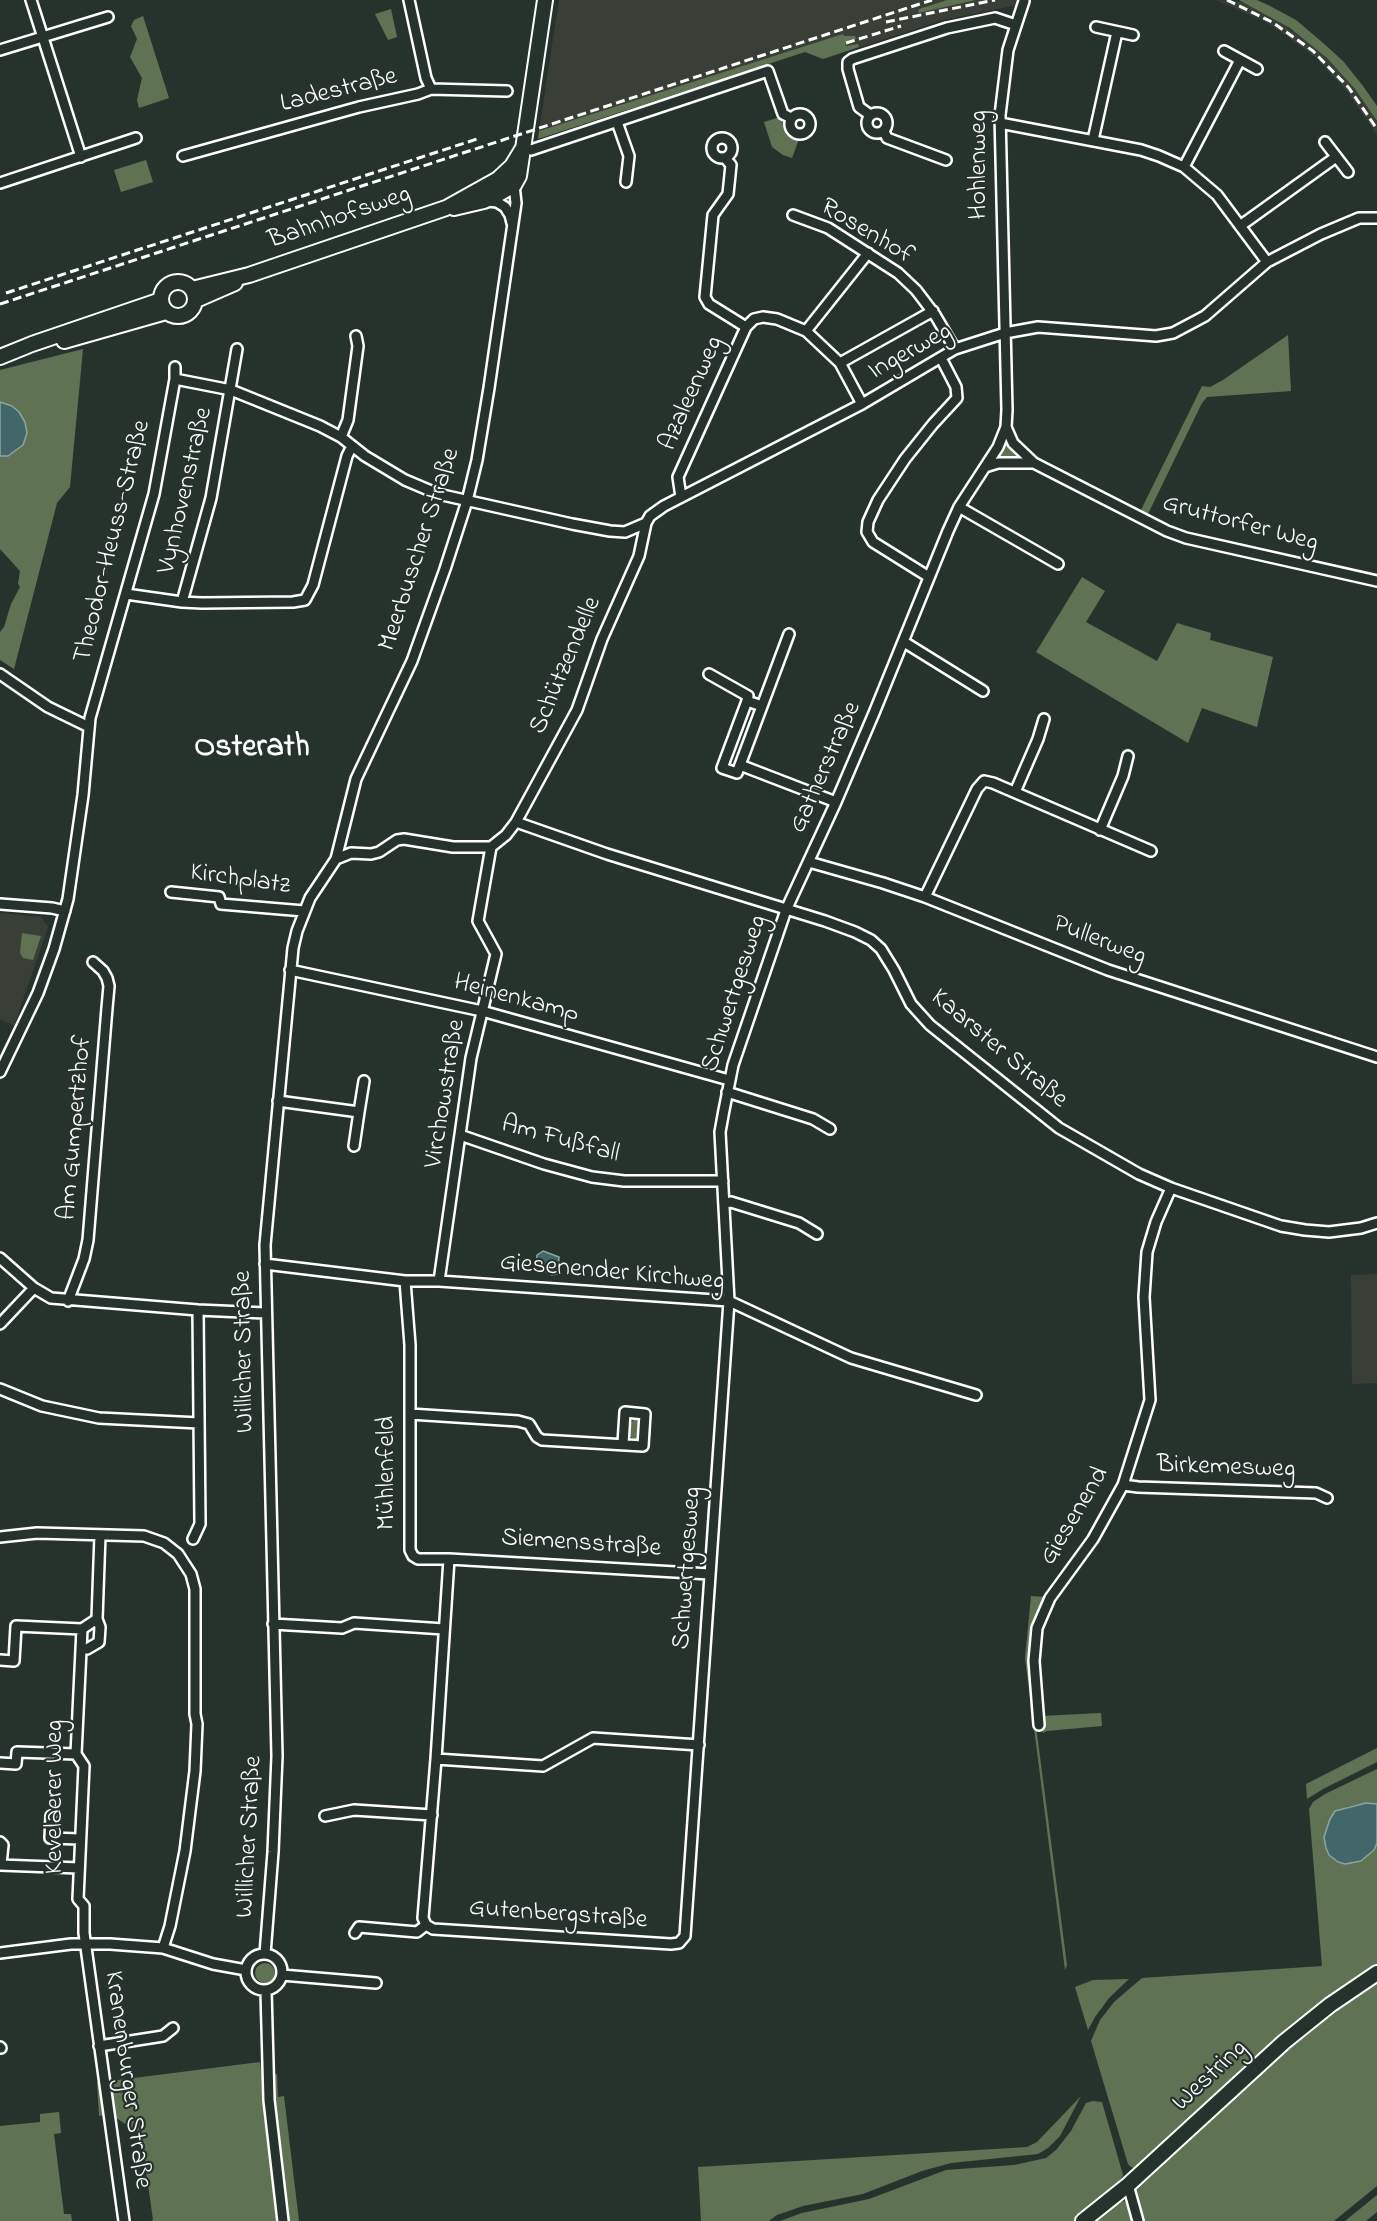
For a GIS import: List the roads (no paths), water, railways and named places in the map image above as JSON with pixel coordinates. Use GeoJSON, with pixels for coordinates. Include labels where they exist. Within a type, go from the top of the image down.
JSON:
{"type":"FeatureCollection","features":[{"type":"Feature","properties":{"kind":"main road","name":"Meerbuscher Straße"},"geometry":{"type":"LineString","coordinates":[[513,185],[521,170],[545,0]]}},
{"type":"Feature","properties":{"kind":"main road","name":"Meerbuscher Straße"},"geometry":{"type":"LineString","coordinates":[[498,179],[512,166],[523,148]]}},
{"type":"Feature","properties":{"kind":"main road","name":"Bahnhofsweg"},"geometry":{"type":"LineString","coordinates":[[194,295],[215,293],[249,275],[446,208],[498,179]]}},
{"type":"Feature","properties":{"kind":"main road","name":"Bahnhofsweg"},"geometry":{"type":"LineString","coordinates":[[446,208],[484,201],[513,185]]}},
{"type":"Feature","properties":{"kind":"main road"},"geometry":{"type":"LineString","coordinates":[[174,282],[183,282],[194,295],[191,311],[182,316],[176,317],[163,306],[162,292],[174,282]]}},
{"type":"Feature","properties":{"kind":"main road"},"geometry":{"type":"LineString","coordinates":[[2,356],[84,337],[163,306]]}},
{"type":"Feature","properties":{"kind":"main road","name":"Westring"},"geometry":{"type":"LineString","coordinates":[[1083,2221],[1128,2185],[1284,2042],[1377,1972]]}},
{"type":"Feature","properties":{"kind":"street"},"geometry":{"type":"LineString","coordinates":[[31,0],[81,156]]}},
{"type":"Feature","properties":{"kind":"street"},"geometry":{"type":"LineString","coordinates":[[409,0],[426,78],[431,88]]}},
{"type":"Feature","properties":{"kind":"street","name":"Hohlenweg"},"geometry":{"type":"LineString","coordinates":[[1005,333],[1000,123],[1008,50],[1024,1]]}},
{"type":"Feature","properties":{"kind":"street"},"geometry":{"type":"LineString","coordinates":[[0,50],[108,17]]}},
{"type":"Feature","properties":{"kind":"street"},"geometry":{"type":"LineString","coordinates":[[870,115],[859,107],[848,69],[848,62],[852,59],[947,28],[995,18],[1016,25]]}},
{"type":"Feature","properties":{"kind":"street"},"geometry":{"type":"LineString","coordinates":[[1096,27],[1132,35]]}},
{"type":"Feature","properties":{"kind":"street"},"geometry":{"type":"LineString","coordinates":[[1093,140],[1117,32]]}},
{"type":"Feature","properties":{"kind":"street"},"geometry":{"type":"LineString","coordinates":[[1224,51],[1257,69]]}},
{"type":"Feature","properties":{"kind":"street"},"geometry":{"type":"LineString","coordinates":[[1184,167],[1240,60]]}},
{"type":"Feature","properties":{"kind":"street"},"geometry":{"type":"LineString","coordinates":[[523,148],[531,150],[768,71],[783,114],[791,118]]}},
{"type":"Feature","properties":{"kind":"street","name":"Ladestraße"},"geometry":{"type":"LineString","coordinates":[[183,156],[359,107],[418,94],[431,88],[507,91]]}},
{"type":"Feature","properties":{"kind":"street"},"geometry":{"type":"LineString","coordinates":[[878,112],[885,116],[888,123],[884,130],[877,133],[870,130],[867,122],[870,115],[878,112]]}},
{"type":"Feature","properties":{"kind":"street"},"geometry":{"type":"LineString","coordinates":[[617,122],[629,156],[626,182]]}},
{"type":"Feature","properties":{"kind":"street"},"geometry":{"type":"LineString","coordinates":[[1000,123],[1093,140],[1159,156],[1184,167],[1216,195],[1267,262]]}},
{"type":"Feature","properties":{"kind":"street"},"geometry":{"type":"LineString","coordinates":[[884,130],[887,138],[946,160]]}},
{"type":"Feature","properties":{"kind":"street"},"geometry":{"type":"LineString","coordinates":[[0,183],[136,138]]}},
{"type":"Feature","properties":{"kind":"street"},"geometry":{"type":"LineString","coordinates":[[1325,142],[1348,172]]}},
{"type":"Feature","properties":{"kind":"street"},"geometry":{"type":"LineString","coordinates":[[1240,226],[1336,157]]}},
{"type":"Feature","properties":{"kind":"street","name":"Azaleenweg"},"geometry":{"type":"LineString","coordinates":[[681,497],[678,477],[746,327],[709,304],[705,297],[713,215],[728,194],[731,165],[725,158]]}},
{"type":"Feature","properties":{"kind":"street"},"geometry":{"type":"LineString","coordinates":[[498,179],[506,180],[513,185]]}},
{"type":"Feature","properties":{"kind":"street","name":"Meerbuscher Straße"},"geometry":{"type":"LineString","coordinates":[[361,766],[412,661],[445,569],[466,501],[483,427],[513,233],[516,202],[513,185]]}},
{"type":"Feature","properties":{"kind":"street","name":"Meerbuscher Straße"},"geometry":{"type":"LineString","coordinates":[[484,201],[496,202],[505,207],[510,215],[513,233]]}},
{"type":"Feature","properties":{"kind":"street","name":"Rosenhof"},"geometry":{"type":"LineString","coordinates":[[793,214],[828,228],[898,273],[933,311],[955,349]]}},
{"type":"Feature","properties":{"kind":"street","name":"Ingerweg"},"geometry":{"type":"LineString","coordinates":[[175,379],[231,390],[341,437],[377,464],[423,489],[466,501],[610,531],[625,532],[646,523],[650,516],[664,506],[862,404],[955,349],[1005,333],[1038,327],[1156,336],[1173,333],[1205,316],[1267,262],[1321,234],[1359,218],[1377,219]]}},
{"type":"Feature","properties":{"kind":"street"},"geometry":{"type":"LineString","coordinates":[[806,331],[868,253]]}},
{"type":"Feature","properties":{"kind":"street"},"geometry":{"type":"LineString","coordinates":[[840,363],[933,311]]}},
{"type":"Feature","properties":{"kind":"street"},"geometry":{"type":"LineString","coordinates":[[746,327],[754,319],[763,317],[777,319],[806,331],[840,363],[862,404]]}},
{"type":"Feature","properties":{"kind":"street","name":"Gatherstraße"},"geometry":{"type":"LineString","coordinates":[[786,910],[836,802],[959,507],[998,447],[1006,427],[1005,333]]}},
{"type":"Feature","properties":{"kind":"street"},"geometry":{"type":"LineString","coordinates":[[341,437],[348,420],[358,346],[356,336]]}},
{"type":"Feature","properties":{"kind":"street","name":"Vynhovenstraße"},"geometry":{"type":"LineString","coordinates":[[182,602],[211,498],[237,349]]}},
{"type":"Feature","properties":{"kind":"street"},"geometry":{"type":"LineString","coordinates":[[929,577],[873,542],[867,532],[868,522],[878,500],[905,459],[957,398],[956,387],[941,358]]}},
{"type":"Feature","properties":{"kind":"street","name":"Theodor-Heuss-Straße"},"geometry":{"type":"LineString","coordinates":[[0,1072],[38,993],[65,912],[73,870],[89,727],[154,494],[175,379],[175,367]]}},
{"type":"Feature","properties":{"kind":"street","name":"Gruttorfer Weg"},"geometry":{"type":"LineString","coordinates":[[1006,427],[1013,443],[1034,463],[1145,521],[1186,538],[1377,581]]}},
{"type":"Feature","properties":{"kind":"street"},"geometry":{"type":"LineString","coordinates":[[126,594],[182,602],[293,602],[305,600],[313,585],[347,456],[352,446]]}},
{"type":"Feature","properties":{"kind":"street","name":"Gruttorfer Weg"},"geometry":{"type":"LineString","coordinates":[[985,467],[998,463],[1034,463]]}},
{"type":"Feature","properties":{"kind":"street"},"geometry":{"type":"LineString","coordinates":[[959,507],[1058,564]]}},
{"type":"Feature","properties":{"kind":"street","name":"Schützendelle"},"geometry":{"type":"LineString","coordinates":[[491,847],[499,843],[516,822],[579,704],[605,631],[639,556],[646,523]]}},
{"type":"Feature","properties":{"kind":"street"},"geometry":{"type":"LineString","coordinates":[[709,674],[748,696],[722,768],[736,773],[789,634]]}},
{"type":"Feature","properties":{"kind":"street"},"geometry":{"type":"LineString","coordinates":[[904,642],[983,691]]}},
{"type":"Feature","properties":{"kind":"street"},"geometry":{"type":"LineString","coordinates":[[0,674],[36,700],[89,727]]}},
{"type":"Feature","properties":{"kind":"street"},"geometry":{"type":"LineString","coordinates":[[747,701],[762,706]]}},
{"type":"Feature","properties":{"kind":"street"},"geometry":{"type":"LineString","coordinates":[[1015,792],[1038,739],[1044,719]]}},
{"type":"Feature","properties":{"kind":"street"},"geometry":{"type":"LineString","coordinates":[[1100,830],[1123,776],[1128,756]]}},
{"type":"Feature","properties":{"kind":"street"},"geometry":{"type":"LineString","coordinates":[[740,765],[836,802]]}},
{"type":"Feature","properties":{"kind":"street","name":"Willicher Straße"},"geometry":{"type":"LineString","coordinates":[[266,1954],[277,1756],[265,1264],[278,1101],[295,939],[304,911],[317,884],[336,858],[361,766]]}},
{"type":"Feature","properties":{"kind":"street"},"geometry":{"type":"LineString","coordinates":[[925,897],[977,789],[984,781],[1015,792],[1150,851]]}},
{"type":"Feature","properties":{"kind":"street","name":"Kaarster Straße"},"geometry":{"type":"LineString","coordinates":[[516,822],[607,854],[855,932],[871,940],[881,949],[911,1004],[951,1043],[1059,1128],[1108,1158],[1171,1188],[1256,1218],[1305,1230],[1329,1232],[1361,1228],[1377,1223]]}},
{"type":"Feature","properties":{"kind":"street"},"geometry":{"type":"LineString","coordinates":[[336,858],[351,853],[371,854],[397,840],[404,839],[453,847],[491,847]]}},
{"type":"Feature","properties":{"kind":"street","name":"Virchowstraße"},"geometry":{"type":"LineString","coordinates":[[439,1281],[471,1058],[496,954],[478,921],[491,847]]}},
{"type":"Feature","properties":{"kind":"street","name":"Pullerweg"},"geometry":{"type":"LineString","coordinates":[[808,862],[925,897],[1108,970],[1377,1057]]}},
{"type":"Feature","properties":{"kind":"street","name":"Kirchplatz"},"geometry":{"type":"LineString","coordinates":[[171,892],[219,897],[221,903],[304,911]]}},
{"type":"Feature","properties":{"kind":"street"},"geometry":{"type":"LineString","coordinates":[[0,904],[52,908],[65,912]]}},
{"type":"Feature","properties":{"kind":"street","name":"Schwertgesweg"},"geometry":{"type":"LineString","coordinates":[[686,1936],[729,1301],[720,1132],[729,1080],[786,910]]}},
{"type":"Feature","properties":{"kind":"street","name":"Am Gumpertzhof"},"geometry":{"type":"LineString","coordinates":[[69,1301],[84,1259],[89,1231],[108,997],[107,978],[93,962]]}},
{"type":"Feature","properties":{"kind":"street","name":"Heinenkamp"},"geometry":{"type":"LineString","coordinates":[[290,970],[482,1011],[729,1080]]}},
{"type":"Feature","properties":{"kind":"street"},"geometry":{"type":"LineString","coordinates":[[354,1146],[364,1081]]}},
{"type":"Feature","properties":{"kind":"street","name":"Schwertgesweg"},"geometry":{"type":"LineString","coordinates":[[727,1092],[813,1119],[830,1129]]}},
{"type":"Feature","properties":{"kind":"street"},"geometry":{"type":"LineString","coordinates":[[278,1101],[359,1112]]}},
{"type":"Feature","properties":{"kind":"street","name":"Am Fußfall"},"geometry":{"type":"LineString","coordinates":[[460,1135],[544,1164],[592,1177],[624,1181],[723,1181]]}},
{"type":"Feature","properties":{"kind":"street","name":"Giesenend"},"geometry":{"type":"LineString","coordinates":[[1039,1725],[1034,1661],[1037,1628],[1050,1598],[1093,1539],[1123,1485],[1150,1400],[1144,1297],[1147,1252],[1156,1222],[1171,1188]]}},
{"type":"Feature","properties":{"kind":"street"},"geometry":{"type":"LineString","coordinates":[[723,1203],[731,1203],[799,1222],[817,1234]]}},
{"type":"Feature","properties":{"kind":"street"},"geometry":{"type":"LineString","coordinates":[[0,1258],[34,1288],[51,1298],[265,1313]]}},
{"type":"Feature","properties":{"kind":"street","name":"Giesenender Kirchweg"},"geometry":{"type":"LineString","coordinates":[[265,1264],[405,1281],[439,1281],[729,1301],[851,1358],[976,1395]]}},
{"type":"Feature","properties":{"kind":"street","name":"Mühlenfeld"},"geometry":{"type":"LineString","coordinates":[[405,1281],[410,1345],[410,1550],[418,1559],[449,1558]]}},
{"type":"Feature","properties":{"kind":"street"},"geometry":{"type":"LineString","coordinates":[[0,1324],[34,1288]]}},
{"type":"Feature","properties":{"kind":"street"},"geometry":{"type":"LineString","coordinates":[[193,1539],[200,1524],[198,1310]]}},
{"type":"Feature","properties":{"kind":"street"},"geometry":{"type":"LineString","coordinates":[[0,1389],[42,1406],[99,1418],[199,1423]]}},
{"type":"Feature","properties":{"kind":"street"},"geometry":{"type":"LineString","coordinates":[[410,1414],[518,1420],[529,1424],[537,1437],[542,1440],[623,1444]]}},
{"type":"Feature","properties":{"kind":"street","name":"Birkemesweg"},"geometry":{"type":"LineString","coordinates":[[1123,1485],[1316,1493],[1327,1498]]}},
{"type":"Feature","properties":{"kind":"street"},"geometry":{"type":"LineString","coordinates":[[0,1537],[37,1533],[144,1536],[164,1543],[186,1563],[195,1589],[195,1714],[197,1724],[195,1772],[181,1876],[163,1948]]}},
{"type":"Feature","properties":{"kind":"street"},"geometry":{"type":"LineString","coordinates":[[81,1648],[87,1649],[99,1642],[100,1627],[97,1618],[100,1535]]}},
{"type":"Feature","properties":{"kind":"street"},"geometry":{"type":"LineString","coordinates":[[355,1933],[359,1927],[417,1932],[426,1925],[423,1918],[449,1558]]}},
{"type":"Feature","properties":{"kind":"street","name":"Siemensstraße"},"geometry":{"type":"LineString","coordinates":[[449,1558],[710,1574]]}},
{"type":"Feature","properties":{"kind":"street"},"geometry":{"type":"LineString","coordinates":[[0,1660],[14,1661],[16,1626],[82,1629],[97,1618]]}},
{"type":"Feature","properties":{"kind":"street"},"geometry":{"type":"LineString","coordinates":[[273,1624],[342,1628],[354,1623],[444,1629]]}},
{"type":"Feature","properties":{"kind":"street","name":"Kevelaerer Weg"},"geometry":{"type":"LineString","coordinates":[[82,1629],[76,1754],[84,1766],[78,1899],[84,1906],[86,1944]]}},
{"type":"Feature","properties":{"kind":"street"},"geometry":{"type":"LineString","coordinates":[[436,1759],[543,1766],[593,1738],[699,1745]]}},
{"type":"Feature","properties":{"kind":"street"},"geometry":{"type":"LineString","coordinates":[[0,1763],[16,1764],[17,1752],[76,1754]]}},
{"type":"Feature","properties":{"kind":"street"},"geometry":{"type":"LineString","coordinates":[[325,1816],[354,1810],[432,1815]]}},
{"type":"Feature","properties":{"kind":"street"},"geometry":{"type":"LineString","coordinates":[[51,1816],[50,1838],[80,1839]]}},
{"type":"Feature","properties":{"kind":"street"},"geometry":{"type":"LineString","coordinates":[[0,1842],[3,1845],[1,1865],[79,1868]]}},
{"type":"Feature","properties":{"kind":"street","name":"Gutenbergstraße"},"geometry":{"type":"LineString","coordinates":[[426,1925],[433,1929],[671,1944],[679,1943],[686,1936]]}},
{"type":"Feature","properties":{"kind":"street"},"geometry":{"type":"LineString","coordinates":[[0,1953],[86,1944],[163,1948],[213,1964],[246,1970],[246,1976],[253,1987],[266,1991],[277,1986],[282,1975],[376,1983]]}},
{"type":"Feature","properties":{"kind":"street","name":"Kranenburger Straße"},"geometry":{"type":"LineString","coordinates":[[86,1944],[124,2221]]}},
{"type":"Feature","properties":{"kind":"street","name":"Willicher Straße"},"geometry":{"type":"LineString","coordinates":[[246,1970],[253,1958],[266,1954],[279,1961],[282,1975]]}},
{"type":"Feature","properties":{"kind":"street"},"geometry":{"type":"LineString","coordinates":[[266,1991],[269,2100],[283,2221]]}},
{"type":"Feature","properties":{"kind":"street"},"geometry":{"type":"LineString","coordinates":[[99,2046],[163,2036],[173,2028]]}},
{"type":"Feature","properties":{"kind":"street"},"geometry":{"type":"LineString","coordinates":[[1128,2185],[1138,2221]]}},
{"type":"Feature","properties":{"kind":"water"},"geometry":{"type":"Polygon","coordinates":[[[0,402],[12,406],[19,412],[25,422],[27,433],[23,445],[8,456],[0,456],[0,402]]]}},
{"type":"Feature","properties":{"kind":"water"},"geometry":{"type":"Polygon","coordinates":[[[543,1251],[559,1257],[558,1274],[552,1275],[536,1266],[537,1255],[543,1251]]]}},
{"type":"Feature","properties":{"kind":"water"},"geometry":{"type":"Polygon","coordinates":[[[1366,1803],[1377,1804],[1377,1843],[1374,1850],[1361,1861],[1345,1864],[1338,1862],[1329,1855],[1326,1848],[1324,1837],[1330,1819],[1335,1811],[1366,1803]]]}},
{"type":"Feature","properties":{"kind":"railway"},"geometry":{"type":"LineString","coordinates":[[0,304],[932,0]]}},
{"type":"Feature","properties":{"kind":"railway"},"geometry":{"type":"LineString","coordinates":[[886,22],[995,0]]}},
{"type":"Feature","properties":{"kind":"railway"},"geometry":{"type":"LineString","coordinates":[[1227,0],[1272,22],[1313,51],[1349,88],[1377,129]]}},
{"type":"Feature","properties":{"kind":"railway"},"geometry":{"type":"LineString","coordinates":[[846,43],[901,26]]}},
{"type":"Feature","properties":{"kind":"railway"},"geometry":{"type":"LineString","coordinates":[[6,293],[477,139]]}},
{"type":"Feature","properties":{"kind":"district","name":"Osterath"},"geometry":{"type":"Point","coordinates":[252,750]}}]}
